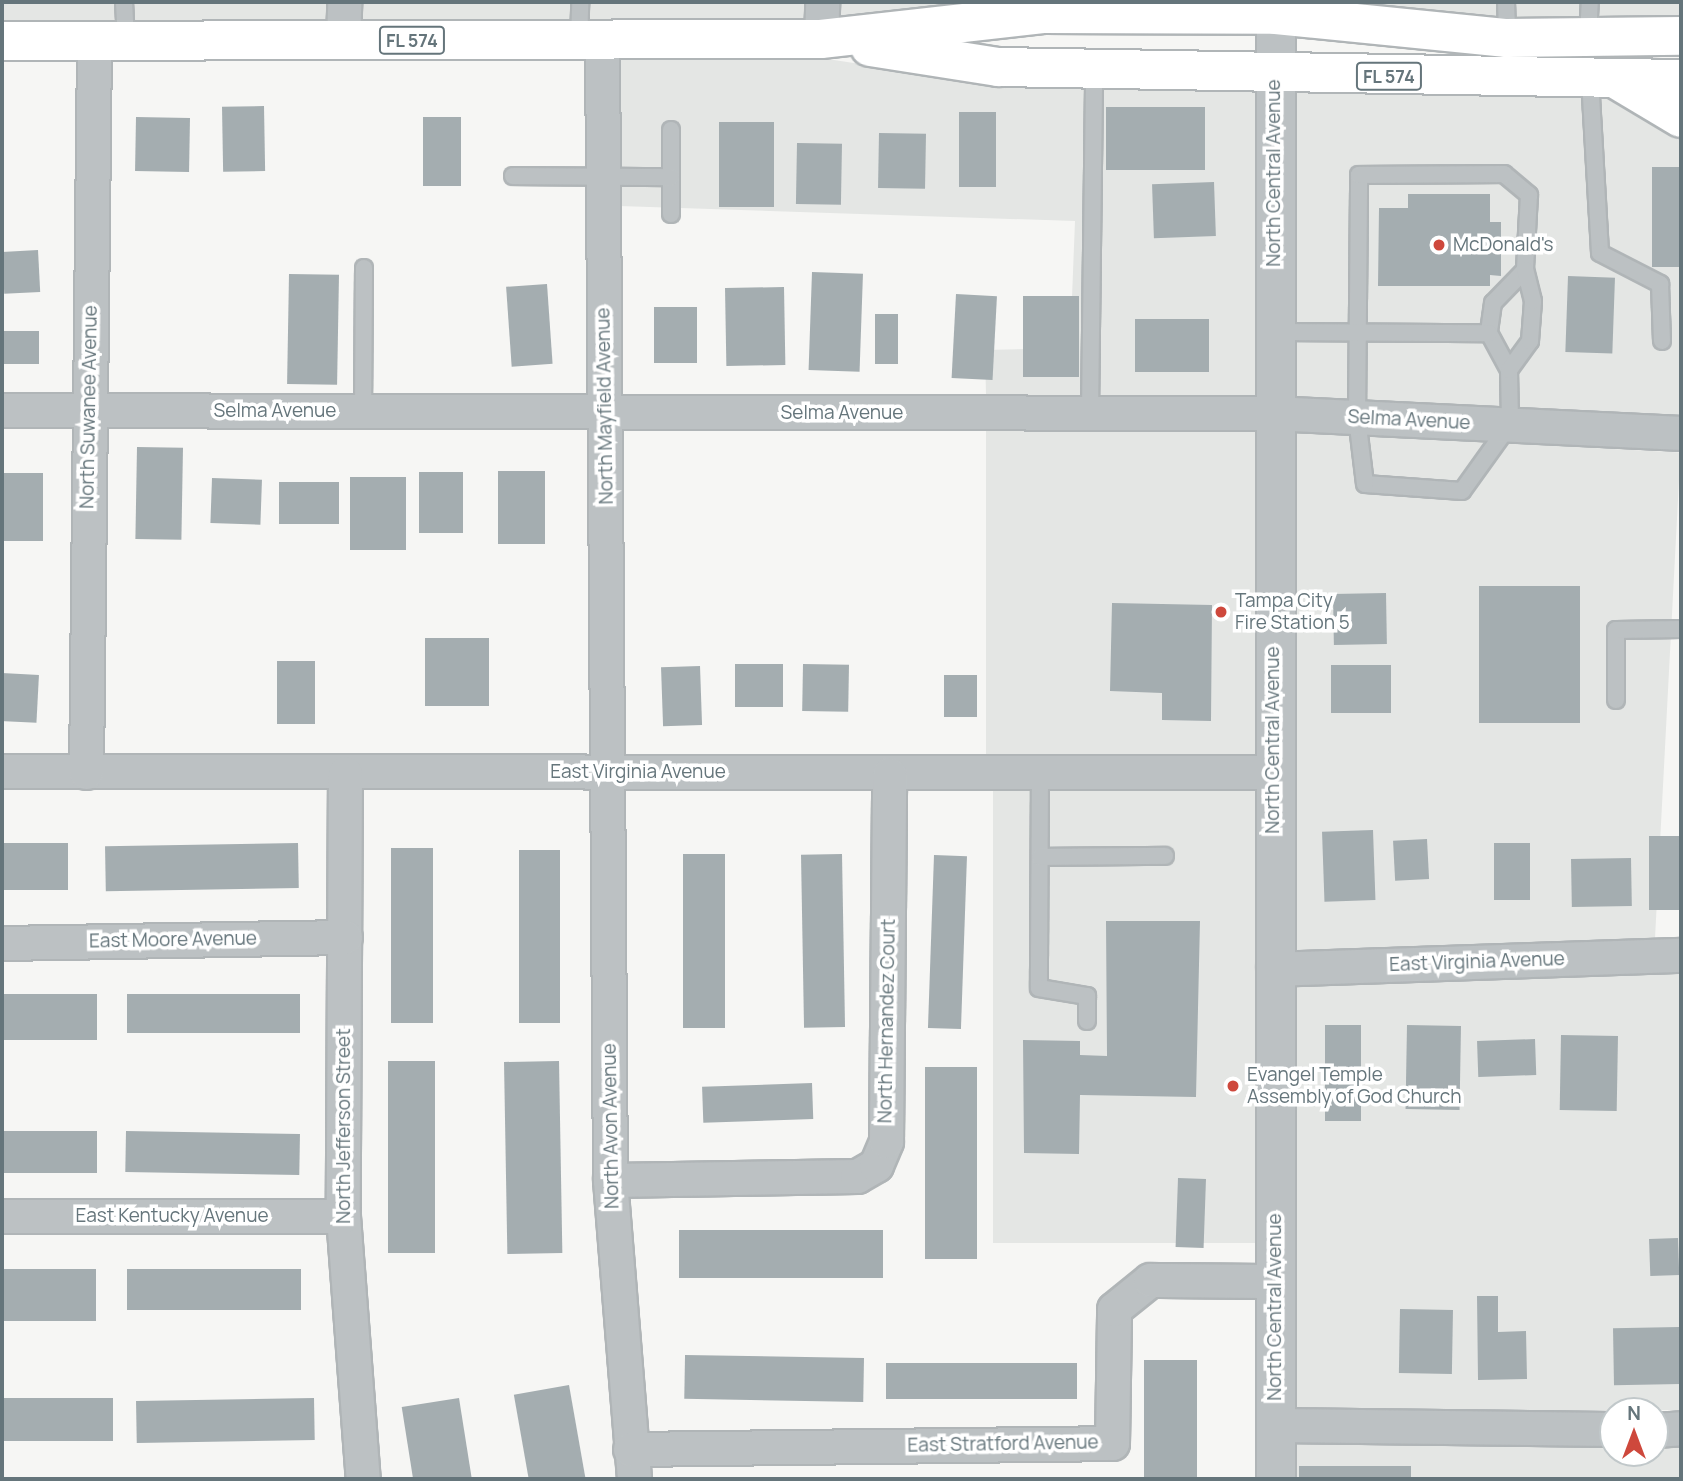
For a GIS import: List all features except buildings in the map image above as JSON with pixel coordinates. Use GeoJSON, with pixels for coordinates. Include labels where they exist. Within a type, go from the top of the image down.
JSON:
{"type":"FeatureCollection","features":[{"type":"Feature","properties":{"kind":"main road","name":"FL 574"},"geometry":{"type":"LineString","coordinates":[[2,41],[821,39],[1043,14],[1276,8],[1507,20],[1589,19],[1681,36]]}},
{"type":"Feature","properties":{"kind":"main road","name":"FL 574"},"geometry":{"type":"LineString","coordinates":[[821,39],[998,67],[1274,74],[1681,79]]}},
{"type":"Feature","properties":{"kind":"main road"},"geometry":{"type":"LineString","coordinates":[[1602,79],[1681,118]]}},
{"type":"Feature","properties":{"kind":"street"},"geometry":{"type":"LineString","coordinates":[[344,2],[344,40]]}},
{"type":"Feature","properties":{"kind":"street"},"geometry":{"type":"LineString","coordinates":[[821,39],[822,2]]}},
{"type":"Feature","properties":{"kind":"street","name":"North Central Avenue"},"geometry":{"type":"LineString","coordinates":[[1276,8],[1273,413],[1276,1479]]}},
{"type":"Feature","properties":{"kind":"street","name":"North Mayfield Avenue"},"geometry":{"type":"LineString","coordinates":[[591,40],[603,176],[609,772]]}},
{"type":"Feature","properties":{"kind":"street","name":"North Suwanee Avenue"},"geometry":{"type":"LineString","coordinates":[[86,772],[89,410],[110,41]]}},
{"type":"Feature","properties":{"kind":"street","name":"Selma Avenue"},"geometry":{"type":"LineString","coordinates":[[2,410],[1273,413],[1681,433]]}},
{"type":"Feature","properties":{"kind":"street","name":"East Virginia Avenue"},"geometry":{"type":"LineString","coordinates":[[2,771],[889,774],[1273,772]]}},
{"type":"Feature","properties":{"kind":"street","name":"North Avon Avenue"},"geometry":{"type":"LineString","coordinates":[[609,772],[610,1180],[632,1464]]}},
{"type":"Feature","properties":{"kind":"street","name":"North Jefferson Street"},"geometry":{"type":"LineString","coordinates":[[345,773],[343,1216],[363,1479]]}},
{"type":"Feature","properties":{"kind":"street","name":"North Hernandez Court"},"geometry":{"type":"LineString","coordinates":[[610,1180],[857,1176],[876,1164],[886,1141],[889,774]]}},
{"type":"Feature","properties":{"kind":"street","name":"East Moore Avenue"},"geometry":{"type":"LineString","coordinates":[[2,943],[345,937]]}},
{"type":"Feature","properties":{"kind":"street","name":"East Virginia Avenue"},"geometry":{"type":"LineString","coordinates":[[1273,969],[1681,955]]}},
{"type":"Feature","properties":{"kind":"street","name":"East Kentucky Avenue"},"geometry":{"type":"LineString","coordinates":[[2,1216],[343,1216]]}},
{"type":"Feature","properties":{"kind":"street","name":"East Stratford Avenue"},"geometry":{"type":"LineString","coordinates":[[632,1464],[1112,1443],[1115,1309],[1150,1280],[1275,1281]]}},
{"type":"Feature","properties":{"kind":"street"},"geometry":{"type":"LineString","coordinates":[[1276,1425],[1599,1429]]}},
{"type":"Feature","properties":{"kind":"lane"},"geometry":{"type":"LineString","coordinates":[[110,41],[124,2]]}},
{"type":"Feature","properties":{"kind":"lane"},"geometry":{"type":"LineString","coordinates":[[580,2],[591,40]]}},
{"type":"Feature","properties":{"kind":"lane"},"geometry":{"type":"LineString","coordinates":[[1090,413],[1094,69]]}},
{"type":"Feature","properties":{"kind":"lane"},"geometry":{"type":"LineString","coordinates":[[1602,79],[1600,253],[1660,284],[1662,341]]}},
{"type":"Feature","properties":{"kind":"lane"},"geometry":{"type":"LineString","coordinates":[[671,130],[671,214]]}},
{"type":"Feature","properties":{"kind":"lane"},"geometry":{"type":"LineString","coordinates":[[1509,370],[1530,341],[1533,301],[1525,270],[1529,195],[1504,174],[1359,175],[1357,418],[1365,484],[1462,491],[1510,424],[1509,370],[1489,332],[1493,303],[1525,270]]}},
{"type":"Feature","properties":{"kind":"lane"},"geometry":{"type":"LineString","coordinates":[[513,176],[671,177]]}},
{"type":"Feature","properties":{"kind":"lane"},"geometry":{"type":"LineString","coordinates":[[363,412],[364,268]]}},
{"type":"Feature","properties":{"kind":"lane"},"geometry":{"type":"LineString","coordinates":[[1274,332],[1489,332]]}},
{"type":"Feature","properties":{"kind":"lane"},"geometry":{"type":"LineString","coordinates":[[1616,700],[1616,630],[1681,629]]}},
{"type":"Feature","properties":{"kind":"lane"},"geometry":{"type":"LineString","coordinates":[[1040,773],[1039,988],[1087,996],[1087,1021]]}},
{"type":"Feature","properties":{"kind":"lane"},"geometry":{"type":"LineString","coordinates":[[1040,857],[1165,856]]}},
{"type":"Feature","properties":{"kind":"shaded area"},"geometry":{"type":"Polygon","coordinates":[[[2,2],[328,2],[328,23],[2,20],[2,2]]]}},
{"type":"Feature","properties":{"kind":"shaded area"},"geometry":{"type":"Polygon","coordinates":[[[359,2],[806,2],[806,23],[359,23],[359,2]]]}},
{"type":"Feature","properties":{"kind":"shaded area"},"geometry":{"type":"Polygon","coordinates":[[[837,2],[993,2],[837,20],[837,2]]]}},
{"type":"Feature","properties":{"kind":"shaded area"},"geometry":{"type":"Polygon","coordinates":[[[1322,2],[1681,2],[1681,18],[1507,21],[1322,2]]]}},
{"type":"Feature","properties":{"kind":"shaded area"},"geometry":{"type":"Polygon","coordinates":[[[821,58],[997,85],[1259,91],[1258,395],[986,395],[985,350],[1070,348],[1075,221],[619,206],[618,60],[821,58]]]}},
{"type":"Feature","properties":{"kind":"shaded area"},"geometry":{"type":"Polygon","coordinates":[[[1290,92],[1611,96],[1681,141],[1681,415],[1289,396],[1290,92]]]}},
{"type":"Feature","properties":{"kind":"shaded area"},"geometry":{"type":"Polygon","coordinates":[[[986,431],[1258,431],[1258,755],[986,755],[986,431]]]}},
{"type":"Feature","properties":{"kind":"shaded area"},"geometry":{"type":"Polygon","coordinates":[[[1289,432],[1680,453],[1653,971],[1262,950],[1289,432]]]}},
{"type":"Feature","properties":{"kind":"shaded area"},"geometry":{"type":"Polygon","coordinates":[[[993,790],[1258,790],[1258,1243],[993,1243],[993,790]]]}},
{"type":"Feature","properties":{"kind":"shaded area"},"geometry":{"type":"Polygon","coordinates":[[[1289,973],[1681,973],[1681,1410],[1669,1410],[1669,1397],[1599,1397],[1599,1410],[1289,1410],[1289,973]]]}},
{"type":"Feature","properties":{"kind":"shaded area"},"geometry":{"type":"Polygon","coordinates":[[[1292,1443],[1599,1447],[1599,1467],[1669,1467],[1669,1447],[1681,1446],[1681,1479],[1291,1479],[1292,1443]]]}},
{"type":"Feature","properties":{"kind":"place","name":"McDonald's"},"geometry":{"type":"Point","coordinates":[1439,245]}},
{"type":"Feature","properties":{"kind":"place","name":"Tampa City Fire Station 5"},"geometry":{"type":"Point","coordinates":[1221,612]}},
{"type":"Feature","properties":{"kind":"place","name":"Evangel Temple Assembly of God Church"},"geometry":{"type":"Point","coordinates":[1233,1086]}}]}
